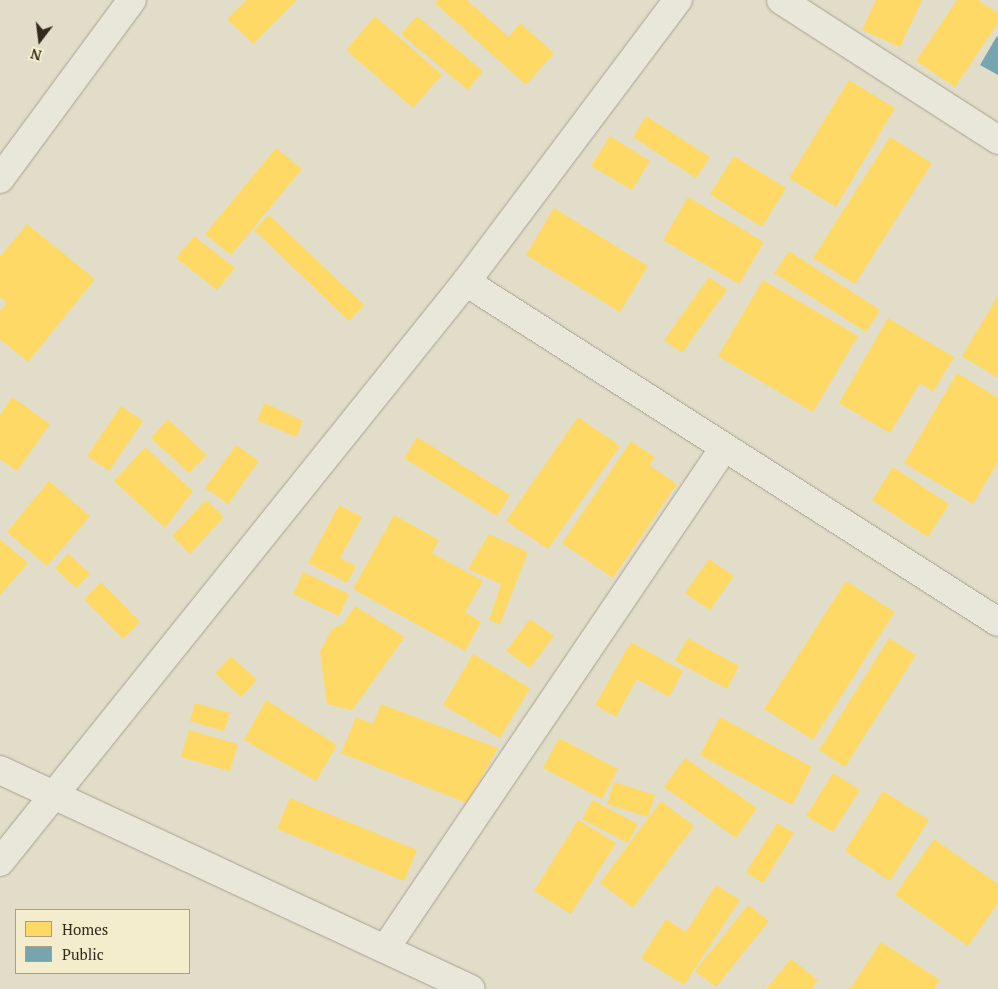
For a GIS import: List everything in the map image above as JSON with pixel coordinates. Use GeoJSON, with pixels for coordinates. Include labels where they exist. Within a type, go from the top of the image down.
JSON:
{"type":"FeatureCollection","features":[{"type":"Feature","properties":{"kind":"street"},"geometry":{"type":"LineString","coordinates":[[0,179],[132,0]]}},
{"type":"Feature","properties":{"kind":"street"},"geometry":{"type":"LineString","coordinates":[[0,862],[52,794],[466,282],[678,0]]}},
{"type":"Feature","properties":{"kind":"street"},"geometry":{"type":"LineString","coordinates":[[781,0],[998,140]]}},
{"type":"Feature","properties":{"kind":"street"},"geometry":{"type":"LineString","coordinates":[[466,282],[998,622]]}},
{"type":"Feature","properties":{"kind":"street"},"geometry":{"type":"LineString","coordinates":[[385,949],[724,448]]}},
{"type":"Feature","properties":{"kind":"street"},"geometry":{"type":"LineString","coordinates":[[0,770],[471,989]]}},
{"type":"Feature","properties":{"kind":"building: Homes"},"geometry":{"type":"Polygon","coordinates":[[[247,0],[297,0],[253,44],[227,19],[247,0]]]}},
{"type":"Feature","properties":{"kind":"building: Homes"},"geometry":{"type":"Polygon","coordinates":[[[438,0],[467,0],[509,37],[520,23],[554,53],[526,85],[435,3],[438,0]]]}},
{"type":"Feature","properties":{"kind":"building: Homes"},"geometry":{"type":"Polygon","coordinates":[[[876,0],[922,0],[900,47],[862,30],[876,0]]]}},
{"type":"Feature","properties":{"kind":"building: Homes"},"geometry":{"type":"Polygon","coordinates":[[[957,0],[978,0],[998,13],[998,23],[955,87],[916,61],[957,0]]]}},
{"type":"Feature","properties":{"kind":"building: Homes"},"geometry":{"type":"Polygon","coordinates":[[[375,16],[442,75],[413,108],[346,50],[375,16]]]}},
{"type":"Feature","properties":{"kind":"building: Homes"},"geometry":{"type":"Polygon","coordinates":[[[417,16],[483,71],[468,90],[401,34],[417,16]]]}},
{"type":"Feature","properties":{"kind":"building: Homes"},"geometry":{"type":"Polygon","coordinates":[[[849,80],[895,108],[836,207],[789,178],[849,80]]]}},
{"type":"Feature","properties":{"kind":"building: Homes"},"geometry":{"type":"Polygon","coordinates":[[[646,116],[710,157],[696,178],[633,137],[646,116]]]}},
{"type":"Feature","properties":{"kind":"building: Homes"},"geometry":{"type":"Polygon","coordinates":[[[610,136],[650,161],[632,190],[591,166],[610,136]]]}},
{"type":"Feature","properties":{"kind":"building: Homes"},"geometry":{"type":"Polygon","coordinates":[[[890,137],[932,163],[855,284],[813,258],[890,137]]]}},
{"type":"Feature","properties":{"kind":"building: Homes"},"geometry":{"type":"Polygon","coordinates":[[[276,148],[302,169],[231,255],[205,234],[276,148]]]}},
{"type":"Feature","properties":{"kind":"building: Homes"},"geometry":{"type":"Polygon","coordinates":[[[734,156],[786,188],[762,227],[710,194],[734,156]]]}},
{"type":"Feature","properties":{"kind":"building: Homes"},"geometry":{"type":"Polygon","coordinates":[[[688,197],[764,242],[739,284],[663,240],[688,197]]]}},
{"type":"Feature","properties":{"kind":"building: Homes"},"geometry":{"type":"Polygon","coordinates":[[[554,208],[648,266],[620,312],[526,255],[554,208]]]}},
{"type":"Feature","properties":{"kind":"building: Homes"},"geometry":{"type":"Polygon","coordinates":[[[269,215],[364,305],[349,321],[254,230],[269,215]]]}},
{"type":"Feature","properties":{"kind":"building: Homes"},"geometry":{"type":"Polygon","coordinates":[[[27,224],[95,279],[28,362],[0,339],[0,311],[7,302],[0,297],[0,257],[27,224]]]}},
{"type":"Feature","properties":{"kind":"building: Homes"},"geometry":{"type":"Polygon","coordinates":[[[194,236],[235,268],[217,290],[176,258],[194,236]]]}},
{"type":"Feature","properties":{"kind":"building: Homes"},"geometry":{"type":"Polygon","coordinates":[[[789,251],[880,310],[866,332],[774,273],[789,251]]]}},
{"type":"Feature","properties":{"kind":"building: Homes"},"geometry":{"type":"Polygon","coordinates":[[[709,277],[727,290],[682,353],[664,340],[709,277]]]}},
{"type":"Feature","properties":{"kind":"building: Homes"},"geometry":{"type":"Polygon","coordinates":[[[763,280],[858,336],[813,412],[718,356],[763,280]]]}},
{"type":"Feature","properties":{"kind":"building: Homes"},"geometry":{"type":"Polygon","coordinates":[[[998,296],[998,378],[962,356],[998,296]]]}},
{"type":"Feature","properties":{"kind":"building: Homes"},"geometry":{"type":"Polygon","coordinates":[[[888,318],[954,357],[933,392],[920,383],[890,433],[839,403],[888,318]]]}},
{"type":"Feature","properties":{"kind":"building: Homes"},"geometry":{"type":"Polygon","coordinates":[[[957,373],[998,398],[998,462],[973,504],[904,463],[957,373]]]}},
{"type":"Feature","properties":{"kind":"building: Homes"},"geometry":{"type":"Polygon","coordinates":[[[12,397],[50,424],[17,471],[0,459],[0,415],[12,397]]]}},
{"type":"Feature","properties":{"kind":"building: Homes"},"geometry":{"type":"Polygon","coordinates":[[[265,403],[303,421],[296,437],[257,420],[265,403]]]}},
{"type":"Feature","properties":{"kind":"building: Homes"},"geometry":{"type":"Polygon","coordinates":[[[121,406],[143,421],[109,471],[87,456],[121,406]]]}},
{"type":"Feature","properties":{"kind":"building: Homes"},"geometry":{"type":"Polygon","coordinates":[[[578,417],[620,446],[548,549],[506,521],[578,417]]]}},
{"type":"Feature","properties":{"kind":"building: Homes"},"geometry":{"type":"Polygon","coordinates":[[[168,419],[207,455],[189,473],[151,438],[168,419]]]}},
{"type":"Feature","properties":{"kind":"building: Homes"},"geometry":{"type":"Polygon","coordinates":[[[417,437],[510,495],[497,516],[404,458],[417,437]]]}},
{"type":"Feature","properties":{"kind":"building: Homes"},"geometry":{"type":"Polygon","coordinates":[[[631,441],[655,457],[649,465],[677,484],[613,578],[562,543],[631,441]]]}},
{"type":"Feature","properties":{"kind":"building: Homes"},"geometry":{"type":"Polygon","coordinates":[[[236,445],[259,461],[228,504],[205,488],[236,445]]]}},
{"type":"Feature","properties":{"kind":"building: Homes"},"geometry":{"type":"Polygon","coordinates":[[[145,447],[193,491],[165,528],[114,481],[145,447]]]}},
{"type":"Feature","properties":{"kind":"building: Homes"},"geometry":{"type":"Polygon","coordinates":[[[893,467],[949,504],[928,537],[872,500],[893,467]]]}},
{"type":"Feature","properties":{"kind":"building: Homes"},"geometry":{"type":"Polygon","coordinates":[[[49,481],[90,516],[47,566],[7,532],[49,481]]]}},
{"type":"Feature","properties":{"kind":"building: Homes"},"geometry":{"type":"Polygon","coordinates":[[[206,500],[224,517],[190,554],[172,536],[206,500]]]}},
{"type":"Feature","properties":{"kind":"building: Homes"},"geometry":{"type":"Polygon","coordinates":[[[339,505],[362,517],[340,558],[356,566],[347,583],[308,563],[339,505]]]}},
{"type":"Feature","properties":{"kind":"building: Homes"},"geometry":{"type":"Polygon","coordinates":[[[394,515],[439,540],[432,553],[483,581],[465,612],[481,622],[465,651],[353,589],[394,515]]]}},
{"type":"Feature","properties":{"kind":"building: Homes"},"geometry":{"type":"Polygon","coordinates":[[[489,534],[528,552],[500,624],[489,620],[501,584],[468,569],[489,534]]]}},
{"type":"Feature","properties":{"kind":"building: Homes"},"geometry":{"type":"Polygon","coordinates":[[[0,539],[28,563],[0,595],[0,539]]]}},
{"type":"Feature","properties":{"kind":"building: Homes"},"geometry":{"type":"Polygon","coordinates":[[[68,553],[90,574],[76,588],[55,568],[68,553]]]}},
{"type":"Feature","properties":{"kind":"building: Homes"},"geometry":{"type":"Polygon","coordinates":[[[709,559],[734,576],[710,610],[685,593],[709,559]]]}},
{"type":"Feature","properties":{"kind":"building: Homes"},"geometry":{"type":"Polygon","coordinates":[[[303,572],[349,594],[339,616],[293,594],[303,572]]]}},
{"type":"Feature","properties":{"kind":"building: Homes"},"geometry":{"type":"Polygon","coordinates":[[[846,581],[895,612],[813,740],[764,709],[846,581]]]}},
{"type":"Feature","properties":{"kind":"building: Homes"},"geometry":{"type":"Polygon","coordinates":[[[101,582],[140,622],[123,639],[84,599],[101,582]]]}},
{"type":"Feature","properties":{"kind":"building: Homes"},"geometry":{"type":"Polygon","coordinates":[[[355,606],[405,637],[352,710],[327,704],[320,652],[332,629],[343,624],[355,606]]]}},
{"type":"Feature","properties":{"kind":"building: Homes"},"geometry":{"type":"Polygon","coordinates":[[[530,619],[554,636],[530,668],[506,651],[530,619]]]}},
{"type":"Feature","properties":{"kind":"building: Homes"},"geometry":{"type":"Polygon","coordinates":[[[688,638],[739,666],[727,689],[675,661],[688,638]]]}},
{"type":"Feature","properties":{"kind":"building: Homes"},"geometry":{"type":"Polygon","coordinates":[[[889,638],[916,655],[845,767],[819,750],[889,638]]]}},
{"type":"Feature","properties":{"kind":"building: Homes"},"geometry":{"type":"Polygon","coordinates":[[[631,642],[683,671],[669,697],[637,679],[616,717],[595,705],[631,642]]]}},
{"type":"Feature","properties":{"kind":"building: Homes"},"geometry":{"type":"Polygon","coordinates":[[[473,654],[530,688],[500,738],[443,705],[473,654]]]}},
{"type":"Feature","properties":{"kind":"building: Homes"},"geometry":{"type":"Polygon","coordinates":[[[231,656],[257,680],[241,697],[215,673],[231,656]]]}},
{"type":"Feature","properties":{"kind":"building: Homes"},"geometry":{"type":"Polygon","coordinates":[[[266,700],[337,745],[316,781],[244,740],[266,700]]]}},
{"type":"Feature","properties":{"kind":"building: Homes"},"geometry":{"type":"Polygon","coordinates":[[[195,703],[230,713],[224,731],[190,721],[195,703]]]}},
{"type":"Feature","properties":{"kind":"building: Homes"},"geometry":{"type":"Polygon","coordinates":[[[381,704],[498,748],[467,803],[341,753],[356,717],[373,724],[381,704]]]}},
{"type":"Feature","properties":{"kind":"building: Homes"},"geometry":{"type":"Polygon","coordinates":[[[720,717],[812,767],[792,805],[700,755],[720,717]]]}},
{"type":"Feature","properties":{"kind":"building: Homes"},"geometry":{"type":"Polygon","coordinates":[[[189,730],[238,744],[230,771],[181,757],[189,730]]]}},
{"type":"Feature","properties":{"kind":"building: Homes"},"geometry":{"type":"Polygon","coordinates":[[[559,738],[618,769],[602,799],[543,768],[559,738]]]}},
{"type":"Feature","properties":{"kind":"building: Homes"},"geometry":{"type":"Polygon","coordinates":[[[685,758],[757,808],[736,838],[664,787],[685,758]]]}},
{"type":"Feature","properties":{"kind":"building: Homes"},"geometry":{"type":"Polygon","coordinates":[[[833,773],[860,790],[833,832],[806,816],[833,773]]]}},
{"type":"Feature","properties":{"kind":"building: Homes"},"geometry":{"type":"Polygon","coordinates":[[[614,782],[655,795],[648,817],[607,804],[614,782]]]}},
{"type":"Feature","properties":{"kind":"building: Homes"},"geometry":{"type":"Polygon","coordinates":[[[883,791],[929,820],[890,881],[845,851],[883,791]]]}},
{"type":"Feature","properties":{"kind":"building: Homes"},"geometry":{"type":"Polygon","coordinates":[[[290,798],[417,850],[404,881],[277,829],[290,798]]]}},
{"type":"Feature","properties":{"kind":"building: Homes"},"geometry":{"type":"Polygon","coordinates":[[[592,800],[638,824],[628,843],[582,819],[592,800]]]}},
{"type":"Feature","properties":{"kind":"building: Homes"},"geometry":{"type":"Polygon","coordinates":[[[661,801],[694,826],[633,908],[600,883],[661,801]]]}},
{"type":"Feature","properties":{"kind":"building: Homes"},"geometry":{"type":"Polygon","coordinates":[[[578,820],[616,843],[571,914],[534,891],[578,820]]]}},
{"type":"Feature","properties":{"kind":"building: Homes"},"geometry":{"type":"Polygon","coordinates":[[[777,823],[794,833],[763,883],[746,872],[777,823]]]}},
{"type":"Feature","properties":{"kind":"building: Homes"},"geometry":{"type":"Polygon","coordinates":[[[934,839],[998,884],[998,903],[968,946],[895,895],[934,839]]]}},
{"type":"Feature","properties":{"kind":"building: Homes"},"geometry":{"type":"Polygon","coordinates":[[[716,885],[740,900],[684,985],[641,958],[666,919],[686,932],[716,885]]]}},
{"type":"Feature","properties":{"kind":"building: Homes"},"geometry":{"type":"Polygon","coordinates":[[[748,905],[769,921],[716,987],[695,971],[748,905]]]}},
{"type":"Feature","properties":{"kind":"building: Homes"},"geometry":{"type":"Polygon","coordinates":[[[881,942],[940,980],[934,989],[850,989],[881,942]]]}},
{"type":"Feature","properties":{"kind":"building: Homes"},"geometry":{"type":"Polygon","coordinates":[[[791,959],[818,980],[811,989],[766,989],[791,959]]]}},
{"type":"Feature","properties":{"kind":"building: Public"},"geometry":{"type":"Polygon","coordinates":[[[998,37],[998,75],[980,65],[998,37]]]}}]}
